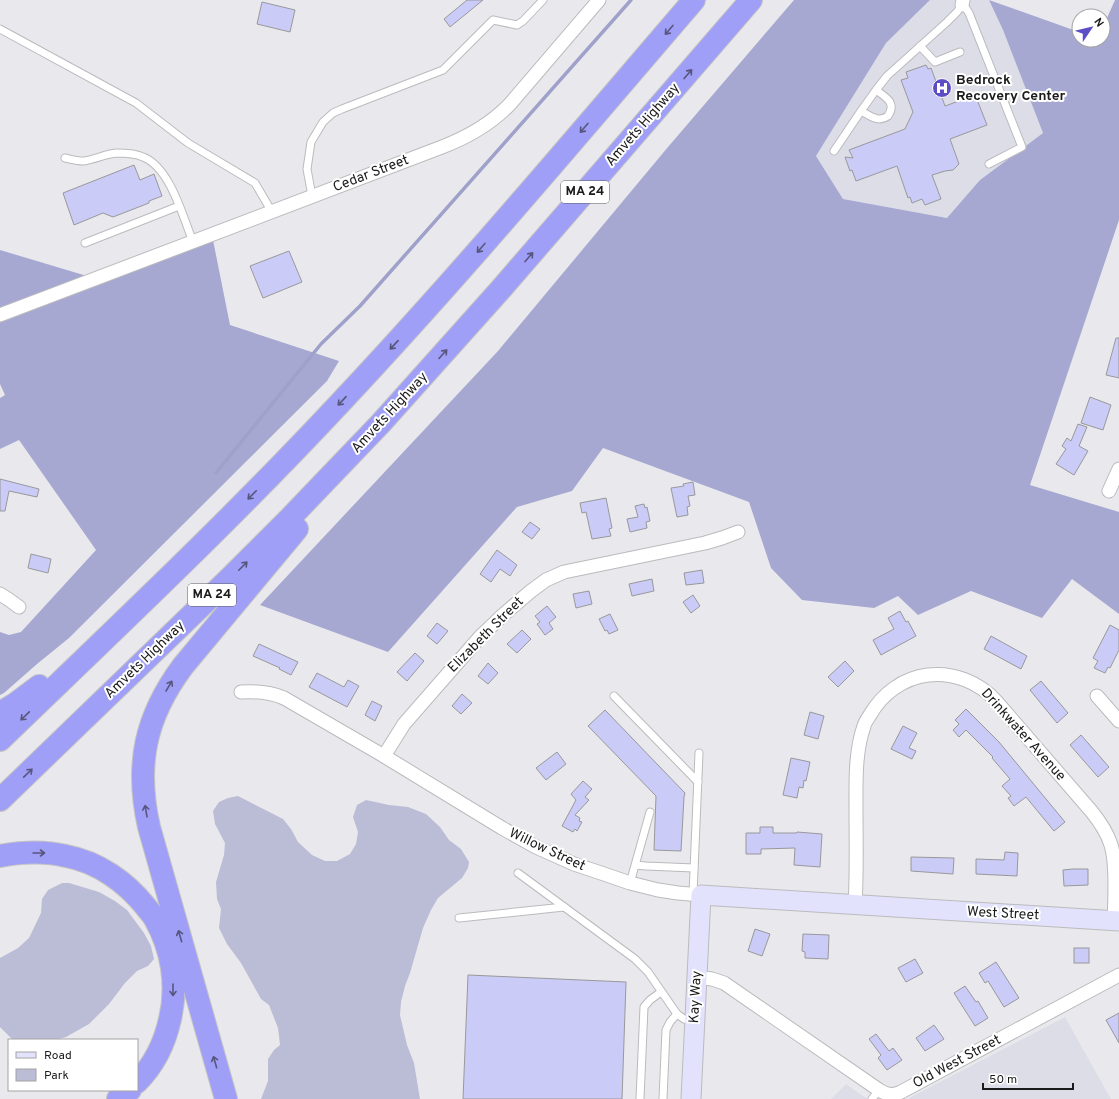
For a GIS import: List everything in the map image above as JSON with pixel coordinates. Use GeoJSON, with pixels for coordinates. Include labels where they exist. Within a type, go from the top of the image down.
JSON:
{"type":"FeatureCollection","features":[{"type":"Feature","properties":{"kind":"highway","name":"MA 24"},"geometry":{"type":"LineString","coordinates":[[0,740],[174,572],[282,464],[397,342],[694,0]]}},
{"type":"Feature","properties":{"kind":"highway","name":"Amvets Highway"},"geometry":{"type":"LineString","coordinates":[[0,800],[250,558],[351,454],[501,289],[751,0]]}},
{"type":"Feature","properties":{"kind":"highway"},"geometry":{"type":"LineString","coordinates":[[226,1099],[145,810],[142,782],[146,744],[154,717],[162,699],[183,666],[417,383]]}},
{"type":"Feature","properties":{"kind":"highway"},"geometry":{"type":"LineString","coordinates":[[0,713],[15,704],[74,658],[174,572]]}},
{"type":"Feature","properties":{"kind":"highway"},"geometry":{"type":"LineString","coordinates":[[0,856],[25,853],[46,853],[86,861],[105,870],[122,882],[136,895],[154,918],[163,934],[169,953],[173,973],[173,1001],[167,1030],[157,1055],[138,1081]]}},
{"type":"Feature","properties":{"kind":"highway"},"geometry":{"type":"LineString","coordinates":[[118,1099],[129,1091]]}},
{"type":"Feature","properties":{"kind":"street","name":"Cedar Street"},"geometry":{"type":"LineString","coordinates":[[0,315],[467,136],[490,122],[510,104],[599,0]]}},
{"type":"Feature","properties":{"kind":"street"},"geometry":{"type":"LineString","coordinates":[[1109,492],[1119,469]]}},
{"type":"Feature","properties":{"kind":"street","name":"Elizabeth Street"},"geometry":{"type":"LineString","coordinates":[[384,756],[404,724],[470,647],[512,606],[546,580],[564,572],[705,543],[738,532]]}},
{"type":"Feature","properties":{"kind":"street"},"geometry":{"type":"LineString","coordinates":[[0,594],[8,598],[18,607]]}},
{"type":"Feature","properties":{"kind":"street","name":"Drinkwater Avenue"},"geometry":{"type":"LineString","coordinates":[[855,905],[856,773],[859,743],[864,724],[877,704],[894,688],[909,680],[925,675],[942,675],[973,683],[986,691],[1099,821],[1109,838],[1113,853],[1116,920]]}},
{"type":"Feature","properties":{"kind":"street","name":"Willow Street"},"geometry":{"type":"LineString","coordinates":[[242,692],[269,692],[284,698],[384,756],[518,838],[574,864],[630,883],[658,890],[697,895],[887,907]]}},
{"type":"Feature","properties":{"kind":"street"},"geometry":{"type":"LineString","coordinates":[[1097,696],[1119,721]]}},
{"type":"Feature","properties":{"kind":"street","name":"Kay Way"},"geometry":{"type":"LineString","coordinates":[[691,1099],[697,977],[697,895]]}},
{"type":"Feature","properties":{"kind":"street","name":"West Street"},"geometry":{"type":"LineString","coordinates":[[887,907],[1116,920]]}},
{"type":"Feature","properties":{"kind":"street","name":"Old West Street"},"geometry":{"type":"LineString","coordinates":[[697,977],[724,983],[875,1094],[884,1093],[894,1095],[1119,975]]}},
{"type":"Feature","properties":{"kind":"lane"},"geometry":{"type":"LineString","coordinates":[[312,196],[307,169],[311,142],[323,122],[333,113],[443,70],[494,20],[517,25],[523,21],[543,0]]}},
{"type":"Feature","properties":{"kind":"lane"},"geometry":{"type":"LineString","coordinates":[[834,151],[876,90],[893,70],[947,22],[957,12],[962,2],[970,13],[1022,147],[988,164]]}},
{"type":"Feature","properties":{"kind":"lane"},"geometry":{"type":"LineString","coordinates":[[0,28],[136,102],[188,143],[255,183],[272,212]]}},
{"type":"Feature","properties":{"kind":"lane"},"geometry":{"type":"LineString","coordinates":[[920,46],[935,62],[960,52]]}},
{"type":"Feature","properties":{"kind":"lane"},"geometry":{"type":"LineString","coordinates":[[861,111],[877,120],[881,120],[888,116],[892,108],[891,104],[889,100],[876,90]]}},
{"type":"Feature","properties":{"kind":"lane"},"geometry":{"type":"LineString","coordinates":[[65,158],[82,161],[115,153],[144,157],[163,172],[173,190],[193,242]]}},
{"type":"Feature","properties":{"kind":"lane"},"geometry":{"type":"LineString","coordinates":[[85,243],[179,206]]}},
{"type":"Feature","properties":{"kind":"lane"},"geometry":{"type":"LineString","coordinates":[[614,696],[698,782]]}},
{"type":"Feature","properties":{"kind":"lane"},"geometry":{"type":"LineString","coordinates":[[697,895],[694,868],[699,753]]}},
{"type":"Feature","properties":{"kind":"lane"},"geometry":{"type":"LineString","coordinates":[[630,883],[650,812]]}},
{"type":"Feature","properties":{"kind":"lane"},"geometry":{"type":"LineString","coordinates":[[636,865],[694,868]]}},
{"type":"Feature","properties":{"kind":"lane"},"geometry":{"type":"LineString","coordinates":[[518,874],[636,959],[648,972],[677,1014],[684,1019],[695,1021]]}},
{"type":"Feature","properties":{"kind":"lane"},"geometry":{"type":"LineString","coordinates":[[459,918],[564,907]]}},
{"type":"Feature","properties":{"kind":"lane"},"geometry":{"type":"LineString","coordinates":[[640,1099],[644,1007],[650,1000],[662,992]]}},
{"type":"Feature","properties":{"kind":"lane"},"geometry":{"type":"LineString","coordinates":[[663,1099],[666,1030],[670,1022],[677,1014]]}},
{"type":"Feature","properties":{"kind":"shaded area"},"geometry":{"type":"Polygon","coordinates":[[[794,0],[930,0],[886,43],[816,156],[843,199],[947,218],[980,180],[1043,133],[1003,30],[989,0],[1071,29],[1071,48],[1111,48],[1111,9],[1115,0],[1119,0],[1119,220],[1030,485],[1119,512],[1119,614],[1072,579],[1042,618],[971,591],[918,615],[898,596],[874,608],[802,600],[771,568],[749,502],[603,448],[572,491],[517,507],[388,652],[260,605],[498,351],[668,147],[794,0]]]}},
{"type":"Feature","properties":{"kind":"shaded area","name":"Bedrock Recovery Center"},"geometry":{"type":"Polygon","coordinates":[[[930,0],[989,0],[1003,30],[1043,133],[980,180],[948,218],[843,199],[816,156],[886,43],[930,0]]]}},
{"type":"Feature","properties":{"kind":"shaded area"},"geometry":{"type":"Polygon","coordinates":[[[212,235],[230,325],[339,361],[327,381],[69,638],[0,695],[0,632],[9,635],[21,632],[96,550],[19,440],[0,449],[0,398],[5,395],[0,384],[0,250],[97,279],[212,235]]]}},
{"type":"Feature","properties":{"kind":"shaded area"},"geometry":{"type":"Polygon","coordinates":[[[1065,1017],[1111,1099],[908,1099],[909,1098],[1065,1017]]]}},
{"type":"Feature","properties":{"kind":"shaded area"},"geometry":{"type":"Polygon","coordinates":[[[846,1084],[863,1096],[869,1099],[831,1099],[846,1084]]]}},
{"type":"Feature","properties":{"kind":"green space"},"geometry":{"type":"Polygon","coordinates":[[[238,796],[283,819],[291,829],[298,842],[312,855],[325,861],[337,861],[350,854],[356,844],[358,832],[353,817],[357,805],[366,800],[408,807],[426,814],[440,827],[449,840],[461,849],[469,862],[468,868],[462,878],[438,898],[431,910],[423,928],[401,1002],[400,1015],[407,1045],[414,1063],[420,1099],[261,1099],[268,1081],[268,1059],[274,1050],[280,1045],[278,1028],[269,1005],[261,999],[241,963],[227,944],[219,928],[221,909],[217,899],[216,882],[224,855],[225,843],[215,824],[213,811],[219,802],[238,796]]]}},
{"type":"Feature","properties":{"kind":"green space"},"geometry":{"type":"Polygon","coordinates":[[[62,883],[69,883],[99,892],[115,901],[127,910],[144,933],[151,946],[154,959],[148,966],[137,971],[125,983],[109,1004],[89,1024],[66,1037],[59,1039],[12,1039],[0,1027],[0,958],[18,948],[29,938],[41,913],[42,899],[48,890],[62,883]]]}},
{"type":"Feature","properties":{"kind":"building"},"geometry":{"type":"Polygon","coordinates":[[[467,0],[483,0],[450,27],[444,19],[467,0]]]}},
{"type":"Feature","properties":{"kind":"building"},"geometry":{"type":"Polygon","coordinates":[[[262,2],[295,10],[290,32],[257,24],[262,2]]]}},
{"type":"Feature","properties":{"kind":"building"},"geometry":{"type":"Polygon","coordinates":[[[926,65],[928,69],[931,68],[945,106],[970,97],[976,97],[987,125],[950,139],[959,164],[953,170],[932,175],[941,199],[925,205],[922,199],[912,203],[910,197],[908,198],[897,166],[856,181],[852,170],[850,171],[845,157],[853,158],[849,150],[905,129],[913,112],[901,80],[908,78],[906,72],[926,65]]]}},
{"type":"Feature","properties":{"kind":"building"},"geometry":{"type":"Polygon","coordinates":[[[134,165],[140,180],[154,174],[162,196],[149,201],[149,203],[113,217],[103,213],[74,225],[63,193],[134,165]]]}},
{"type":"Feature","properties":{"kind":"building"},"geometry":{"type":"Polygon","coordinates":[[[289,251],[302,282],[263,298],[250,266],[289,251]]]}},
{"type":"Feature","properties":{"kind":"building"},"geometry":{"type":"Polygon","coordinates":[[[1116,338],[1119,338],[1119,378],[1106,375],[1116,338]]]}},
{"type":"Feature","properties":{"kind":"building"},"geometry":{"type":"Polygon","coordinates":[[[1090,397],[1111,405],[1103,430],[1081,423],[1090,397]]]}},
{"type":"Feature","properties":{"kind":"building"},"geometry":{"type":"Polygon","coordinates":[[[1078,424],[1087,427],[1079,446],[1088,451],[1074,475],[1056,464],[1066,449],[1062,446],[1067,438],[1071,441],[1078,424]]]}},
{"type":"Feature","properties":{"kind":"building"},"geometry":{"type":"Polygon","coordinates":[[[0,479],[39,489],[37,497],[9,491],[5,511],[0,511],[0,479]]]}},
{"type":"Feature","properties":{"kind":"building"},"geometry":{"type":"Polygon","coordinates":[[[693,482],[695,495],[688,496],[690,506],[687,507],[688,515],[677,517],[671,488],[684,486],[683,484],[693,482]]]}},
{"type":"Feature","properties":{"kind":"building"},"geometry":{"type":"Polygon","coordinates":[[[606,498],[612,528],[609,529],[611,536],[592,539],[586,512],[582,513],[580,503],[606,498]]]}},
{"type":"Feature","properties":{"kind":"building"},"geometry":{"type":"Polygon","coordinates":[[[644,504],[645,508],[647,507],[650,521],[646,522],[647,528],[630,532],[627,519],[638,517],[635,506],[644,504]]]}},
{"type":"Feature","properties":{"kind":"building"},"geometry":{"type":"Polygon","coordinates":[[[530,522],[540,529],[532,539],[522,532],[530,522]]]}},
{"type":"Feature","properties":{"kind":"building"},"geometry":{"type":"Polygon","coordinates":[[[497,550],[517,565],[510,576],[500,569],[491,582],[480,574],[497,550]]]}},
{"type":"Feature","properties":{"kind":"building"},"geometry":{"type":"Polygon","coordinates":[[[31,554],[51,559],[48,573],[28,568],[31,554]]]}},
{"type":"Feature","properties":{"kind":"building"},"geometry":{"type":"Polygon","coordinates":[[[702,570],[704,583],[686,585],[684,573],[702,570]]]}},
{"type":"Feature","properties":{"kind":"building"},"geometry":{"type":"Polygon","coordinates":[[[652,579],[654,591],[632,596],[629,584],[652,579]]]}},
{"type":"Feature","properties":{"kind":"building"},"geometry":{"type":"Polygon","coordinates":[[[589,591],[592,604],[576,608],[573,594],[589,591]]]}},
{"type":"Feature","properties":{"kind":"building"},"geometry":{"type":"Polygon","coordinates":[[[693,595],[700,606],[691,613],[683,602],[693,595]]]}},
{"type":"Feature","properties":{"kind":"building"},"geometry":{"type":"Polygon","coordinates":[[[547,606],[556,617],[549,623],[553,629],[545,635],[537,624],[540,622],[535,616],[547,606]]]}},
{"type":"Feature","properties":{"kind":"building"},"geometry":{"type":"Polygon","coordinates":[[[900,611],[906,622],[908,621],[916,636],[881,655],[873,640],[894,629],[888,618],[900,611]]]}},
{"type":"Feature","properties":{"kind":"building"},"geometry":{"type":"Polygon","coordinates":[[[610,614],[618,630],[609,634],[607,630],[605,631],[599,619],[610,614]]]}},
{"type":"Feature","properties":{"kind":"building"},"geometry":{"type":"Polygon","coordinates":[[[437,623],[448,631],[437,644],[427,636],[437,623]]]}},
{"type":"Feature","properties":{"kind":"building"},"geometry":{"type":"Polygon","coordinates":[[[1110,625],[1119,630],[1119,650],[1110,668],[1108,667],[1105,673],[1094,668],[1098,661],[1093,658],[1110,625]]]}},
{"type":"Feature","properties":{"kind":"building"},"geometry":{"type":"Polygon","coordinates":[[[522,630],[531,639],[517,653],[507,644],[522,630]]]}},
{"type":"Feature","properties":{"kind":"building"},"geometry":{"type":"Polygon","coordinates":[[[991,636],[1027,656],[1021,669],[984,649],[991,636]]]}},
{"type":"Feature","properties":{"kind":"building"},"geometry":{"type":"Polygon","coordinates":[[[259,644],[298,662],[291,675],[279,669],[280,668],[253,656],[259,644]]]}},
{"type":"Feature","properties":{"kind":"building"},"geometry":{"type":"Polygon","coordinates":[[[415,653],[424,661],[407,681],[397,672],[415,653]]]}},
{"type":"Feature","properties":{"kind":"building"},"geometry":{"type":"Polygon","coordinates":[[[845,661],[854,671],[838,687],[828,677],[845,661]]]}},
{"type":"Feature","properties":{"kind":"building"},"geometry":{"type":"Polygon","coordinates":[[[488,663],[498,673],[488,684],[478,676],[488,663]]]}},
{"type":"Feature","properties":{"kind":"building"},"geometry":{"type":"Polygon","coordinates":[[[317,673],[344,687],[348,680],[359,686],[347,707],[309,687],[317,673]]]}},
{"type":"Feature","properties":{"kind":"building"},"geometry":{"type":"Polygon","coordinates":[[[1041,681],[1068,713],[1057,723],[1030,690],[1041,681]]]}},
{"type":"Feature","properties":{"kind":"building"},"geometry":{"type":"Polygon","coordinates":[[[462,694],[472,703],[461,714],[452,706],[462,694]]]}},
{"type":"Feature","properties":{"kind":"building"},"geometry":{"type":"Polygon","coordinates":[[[372,701],[382,706],[375,721],[365,715],[372,701]]]}},
{"type":"Feature","properties":{"kind":"building"},"geometry":{"type":"Polygon","coordinates":[[[966,709],[999,742],[1065,822],[1054,831],[1026,797],[1014,806],[1008,798],[1011,796],[1002,786],[1010,779],[992,758],[993,757],[966,730],[959,737],[953,730],[959,724],[955,720],[966,709]]]}},
{"type":"Feature","properties":{"kind":"building"},"geometry":{"type":"Polygon","coordinates":[[[605,710],[685,793],[681,851],[654,850],[656,796],[588,726],[605,710]]]}},
{"type":"Feature","properties":{"kind":"building"},"geometry":{"type":"Polygon","coordinates":[[[810,712],[824,716],[818,739],[804,735],[810,712]]]}},
{"type":"Feature","properties":{"kind":"building"},"geometry":{"type":"Polygon","coordinates":[[[903,726],[917,733],[909,748],[916,751],[912,759],[891,749],[903,726]]]}},
{"type":"Feature","properties":{"kind":"building"},"geometry":{"type":"Polygon","coordinates":[[[1081,735],[1109,767],[1098,777],[1070,745],[1081,735]]]}},
{"type":"Feature","properties":{"kind":"building"},"geometry":{"type":"Polygon","coordinates":[[[557,752],[566,764],[546,780],[536,768],[557,752]]]}},
{"type":"Feature","properties":{"kind":"building"},"geometry":{"type":"Polygon","coordinates":[[[791,758],[810,762],[806,781],[804,780],[803,788],[799,787],[797,798],[783,795],[791,758]]]}},
{"type":"Feature","properties":{"kind":"building"},"geometry":{"type":"Polygon","coordinates":[[[583,781],[592,789],[585,797],[589,800],[575,815],[580,818],[579,821],[582,822],[577,831],[575,829],[573,832],[562,826],[576,800],[571,794],[583,781]]]}},
{"type":"Feature","properties":{"kind":"building"},"geometry":{"type":"Polygon","coordinates":[[[760,827],[773,827],[773,833],[797,832],[822,834],[820,867],[794,865],[795,848],[761,849],[761,854],[746,854],[746,833],[760,833],[760,827]]]}},
{"type":"Feature","properties":{"kind":"building"},"geometry":{"type":"Polygon","coordinates":[[[1005,852],[1018,853],[1017,876],[976,874],[976,859],[1004,860],[1005,852]]]}},
{"type":"Feature","properties":{"kind":"building"},"geometry":{"type":"Polygon","coordinates":[[[911,857],[954,858],[953,874],[911,871],[911,857]]]}},
{"type":"Feature","properties":{"kind":"building"},"geometry":{"type":"Polygon","coordinates":[[[1088,869],[1088,885],[1064,886],[1063,870],[1088,869]]]}},
{"type":"Feature","properties":{"kind":"building"},"geometry":{"type":"Polygon","coordinates":[[[755,929],[770,934],[762,956],[748,951],[755,929]]]}},
{"type":"Feature","properties":{"kind":"building"},"geometry":{"type":"Polygon","coordinates":[[[803,934],[829,935],[828,959],[805,958],[805,952],[802,951],[803,934]]]}},
{"type":"Feature","properties":{"kind":"building"},"geometry":{"type":"Polygon","coordinates":[[[1074,948],[1089,948],[1089,963],[1074,963],[1074,948]]]}},
{"type":"Feature","properties":{"kind":"building"},"geometry":{"type":"Polygon","coordinates":[[[915,959],[923,973],[906,982],[898,968],[915,959]]]}},
{"type":"Feature","properties":{"kind":"building"},"geometry":{"type":"Polygon","coordinates":[[[996,962],[1019,998],[1004,1007],[988,981],[985,983],[979,973],[996,962]]]}},
{"type":"Feature","properties":{"kind":"building"},"geometry":{"type":"Polygon","coordinates":[[[468,975],[626,982],[622,1099],[463,1099],[468,975]]]}},
{"type":"Feature","properties":{"kind":"building"},"geometry":{"type":"Polygon","coordinates":[[[965,986],[976,1002],[978,1001],[988,1018],[975,1026],[954,993],[965,986]]]}},
{"type":"Feature","properties":{"kind":"building"},"geometry":{"type":"Polygon","coordinates":[[[1119,1013],[1119,1043],[1106,1020],[1119,1013]]]}},
{"type":"Feature","properties":{"kind":"building"},"geometry":{"type":"Polygon","coordinates":[[[934,1025],[944,1039],[925,1051],[916,1038],[934,1025]]]}},
{"type":"Feature","properties":{"kind":"building"},"geometry":{"type":"Polygon","coordinates":[[[876,1034],[889,1051],[893,1048],[902,1060],[887,1070],[878,1058],[881,1055],[869,1039],[876,1034]]]}},
{"type":"Feature","properties":{"kind":"waterway"},"geometry":{"type":"LineString","coordinates":[[216,473],[321,344],[360,306],[631,0]]}},
{"type":"Feature","properties":{"kind":"place","name":"Bedrock Recovery Center"},"geometry":{"type":"Point","coordinates":[942,88]}}]}
